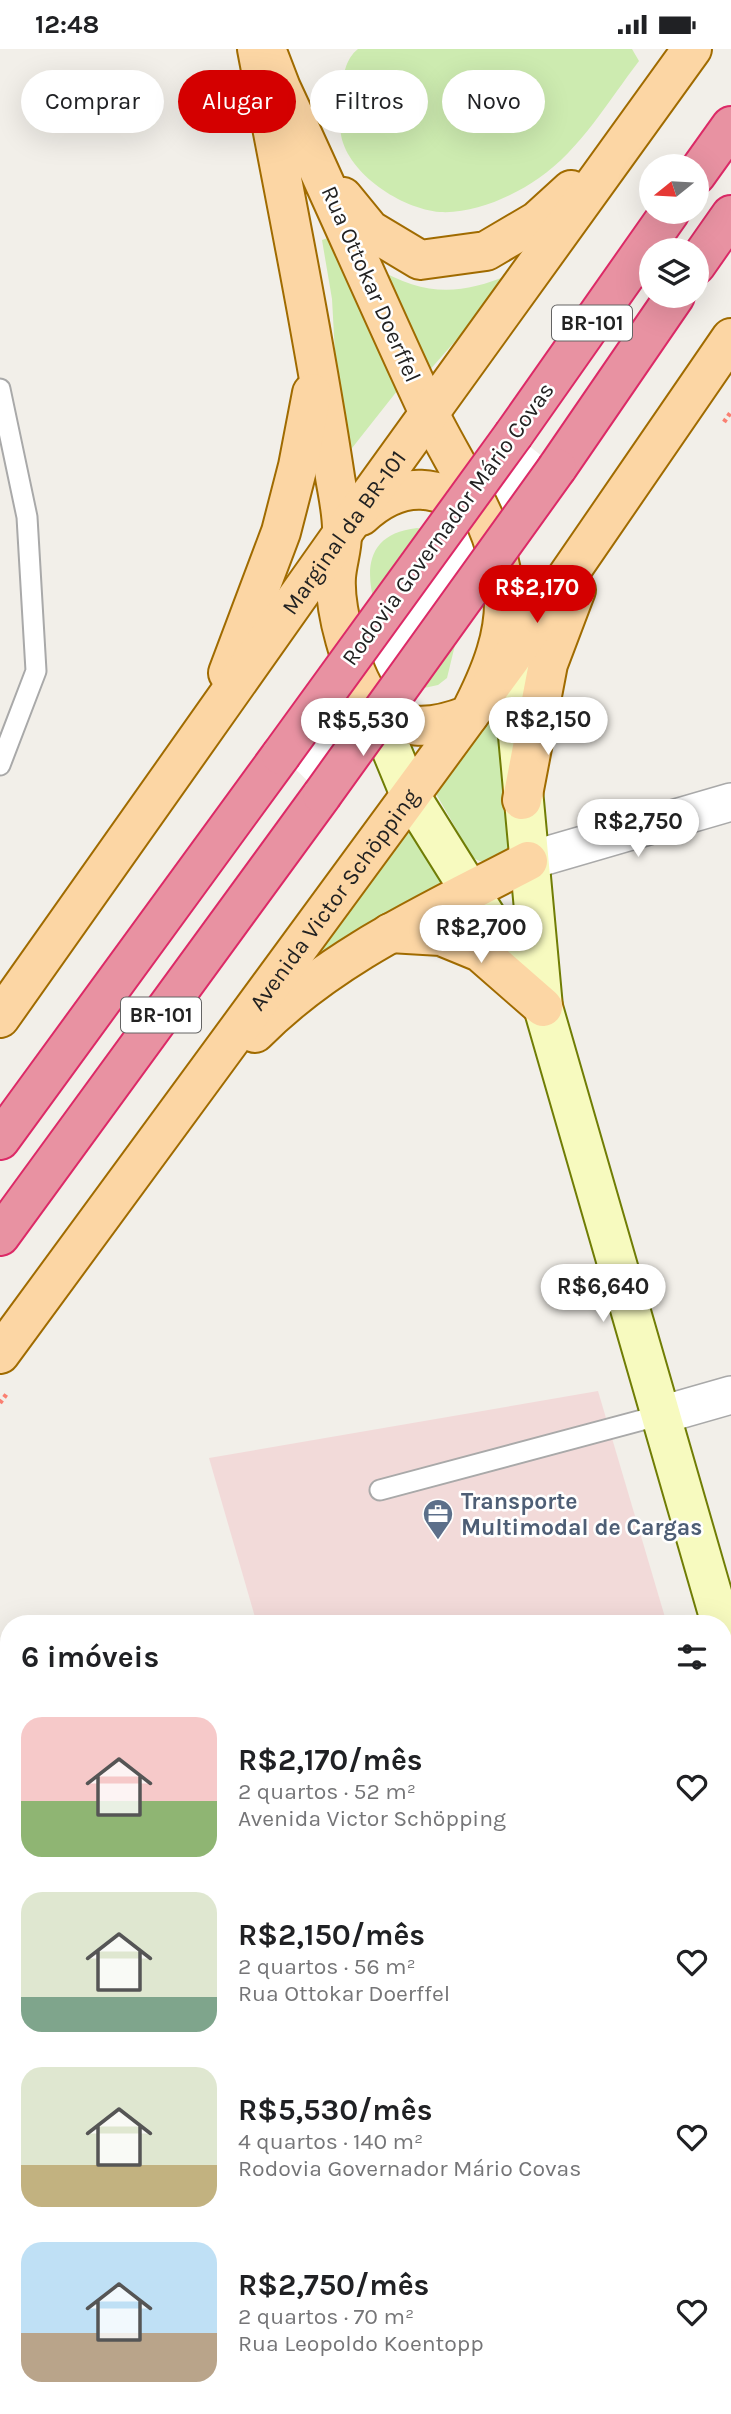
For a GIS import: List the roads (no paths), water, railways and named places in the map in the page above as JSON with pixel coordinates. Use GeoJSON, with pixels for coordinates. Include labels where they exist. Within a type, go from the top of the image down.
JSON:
{"type":"FeatureCollection","features":[{"type":"Feature","properties":{"kind":"highway"},"geometry":{"type":"LineString","coordinates":[[709,156],[731,125]]}},
{"type":"Feature","properties":{"kind":"highway"},"geometry":{"type":"LineString","coordinates":[[709,246],[731,215]]}},
{"type":"Feature","properties":{"kind":"highway","name":"Rodovia Governador Mário Covas"},"geometry":{"type":"LineString","coordinates":[[0,1140],[514,434],[662,224]]}},
{"type":"Feature","properties":{"kind":"highway","name":"BR-101"},"geometry":{"type":"LineString","coordinates":[[0,1236],[557,468],[667,308]]}},
{"type":"Feature","properties":{"kind":"main road","name":"Rua Ottokar Doerffel"},"geometry":{"type":"LineString","coordinates":[[257,49],[317,363],[342,534]]}},
{"type":"Feature","properties":{"kind":"main road","name":"Rua Ottokar Doerffel"},"geometry":{"type":"LineString","coordinates":[[266,49],[429,413],[482,516]]}},
{"type":"Feature","properties":{"kind":"main road"},"geometry":{"type":"LineString","coordinates":[[316,163],[370,230],[420,260],[486,251],[537,221],[583,179],[691,51]]}},
{"type":"Feature","properties":{"kind":"main road","name":"Marginal da BR-101"},"geometry":{"type":"LineString","coordinates":[[0,1017],[342,534],[691,51]]}},
{"type":"Feature","properties":{"kind":"main road","name":"Avenida Victor Schöpping"},"geometry":{"type":"LineString","coordinates":[[0,1354],[511,658],[731,338]]}},
{"type":"Feature","properties":{"kind":"main road"},"geometry":{"type":"LineString","coordinates":[[208,724],[281,532],[298,466],[317,363]]}},
{"type":"Feature","properties":{"kind":"main road"},"geometry":{"type":"LineString","coordinates":[[543,1007],[410,795],[352,661],[341,622],[335,579],[342,534],[372,506],[397,491],[420,489],[442,493],[464,502],[482,516],[500,561],[543,1007],[717,1615]]}},
{"type":"Feature","properties":{"kind":"main road"},"geometry":{"type":"LineString","coordinates":[[522,800],[548,664],[605,521]]}},
{"type":"Feature","properties":{"kind":"main road"},"geometry":{"type":"LineString","coordinates":[[370,698],[391,718],[407,726],[440,726],[469,715],[490,675],[498,649],[505,599]]}},
{"type":"Feature","properties":{"kind":"main road"},"geometry":{"type":"LineString","coordinates":[[171,1121],[259,1030],[307,988],[360,949],[528,861]]}},
{"type":"Feature","properties":{"kind":"main road"},"geometry":{"type":"LineString","coordinates":[[390,933],[440,936],[480,952],[543,1007]]}},
{"type":"Feature","properties":{"kind":"street"},"geometry":{"type":"LineString","coordinates":[[528,861],[731,801]]}},
{"type":"Feature","properties":{"kind":"street"},"geometry":{"type":"LineString","coordinates":[[661,1415],[731,1395]]}},
{"type":"Feature","properties":{"kind":"lane"},"geometry":{"type":"LineString","coordinates":[[0,389],[27,517],[36,671],[0,765]]}},
{"type":"Feature","properties":{"kind":"lane"},"geometry":{"type":"LineString","coordinates":[[380,1490],[661,1415]]}},
{"type":"Feature","properties":{"kind":"place","name":"Transporte Multimodal de Cargas"},"geometry":{"type":"Point","coordinates":[438,1541]}}]}
